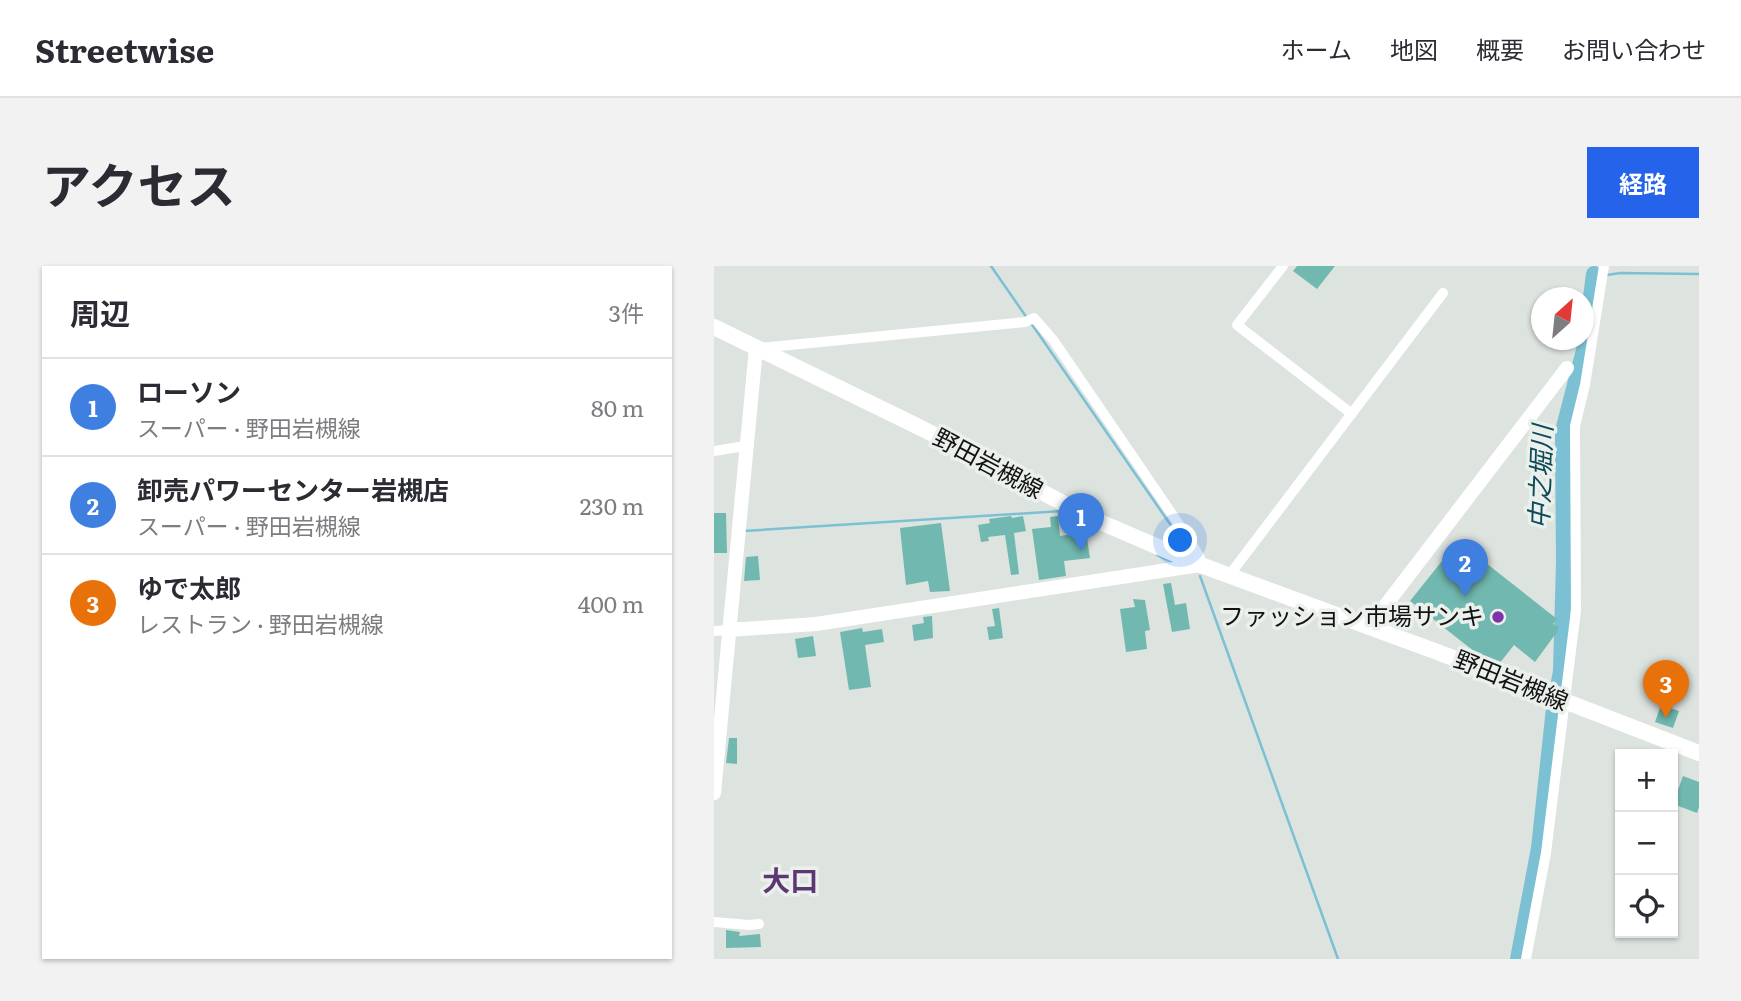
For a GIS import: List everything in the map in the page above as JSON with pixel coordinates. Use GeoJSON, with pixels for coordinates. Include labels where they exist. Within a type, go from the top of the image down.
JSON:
{"type":"FeatureCollection","features":[{"type":"Feature","properties":{"kind":"main road","name":"野田岩槻線"},"geometry":{"type":"LineString","coordinates":[[714,327],[923,429],[1093,519],[1196,564],[1699,753]]}},
{"type":"Feature","properties":{"kind":"street"},"geometry":{"type":"LineString","coordinates":[[1283,266],[1237,325],[1352,414]]}},
{"type":"Feature","properties":{"kind":"street"},"geometry":{"type":"LineString","coordinates":[[1526,959],[1546,853],[1566,703],[1576,611],[1575,426],[1604,266]]}},
{"type":"Feature","properties":{"kind":"street"},"geometry":{"type":"LineString","coordinates":[[1228,577],[1443,293]]}},
{"type":"Feature","properties":{"kind":"street"},"geometry":{"type":"LineString","coordinates":[[714,787],[721,631],[756,348],[1029,320],[1054,341],[1200,558],[1196,564],[816,624],[721,631]]}},
{"type":"Feature","properties":{"kind":"street"},"geometry":{"type":"LineString","coordinates":[[1369,627],[1567,368]]}},
{"type":"Feature","properties":{"kind":"street"},"geometry":{"type":"LineString","coordinates":[[714,450],[745,446]]}},
{"type":"Feature","properties":{"kind":"street"},"geometry":{"type":"LineString","coordinates":[[714,922],[759,924]]}},
{"type":"Feature","properties":{"kind":"building"},"geometry":{"type":"Polygon","coordinates":[[[1297,266],[1335,266],[1317,289],[1293,271],[1297,266]]]}},
{"type":"Feature","properties":{"kind":"building"},"geometry":{"type":"Polygon","coordinates":[[[714,513],[726,513],[727,553],[714,553],[714,513]]]}},
{"type":"Feature","properties":{"kind":"building"},"geometry":{"type":"Polygon","coordinates":[[[1023,516],[1026,531],[1014,533],[1019,574],[1011,575],[1005,535],[988,537],[989,541],[981,542],[978,525],[990,523],[989,519],[1023,516]]]}},
{"type":"Feature","properties":{"kind":"building"},"geometry":{"type":"Polygon","coordinates":[[[1058,516],[1060,536],[1086,532],[1090,558],[1064,561],[1066,576],[1039,580],[1032,529],[1051,527],[1050,517],[1058,516]]]}},
{"type":"Feature","properties":{"kind":"building"},"geometry":{"type":"Polygon","coordinates":[[[941,523],[950,591],[930,592],[928,581],[906,585],[900,528],[941,523]]]}},
{"type":"Feature","properties":{"kind":"building"},"geometry":{"type":"Polygon","coordinates":[[[1458,541],[1557,619],[1553,624],[1559,627],[1557,632],[1535,662],[1514,645],[1499,664],[1484,659],[1410,601],[1458,541]]]}},
{"type":"Feature","properties":{"kind":"building"},"geometry":{"type":"Polygon","coordinates":[[[758,556],[760,580],[744,581],[746,557],[758,556]]]}},
{"type":"Feature","properties":{"kind":"building"},"geometry":{"type":"Polygon","coordinates":[[[1171,583],[1175,605],[1186,603],[1190,629],[1172,632],[1163,584],[1171,583]]]}},
{"type":"Feature","properties":{"kind":"building"},"geometry":{"type":"Polygon","coordinates":[[[1133,599],[1145,600],[1150,630],[1145,631],[1147,649],[1126,652],[1120,609],[1135,607],[1133,599]]]}},
{"type":"Feature","properties":{"kind":"building"},"geometry":{"type":"Polygon","coordinates":[[[999,608],[1003,638],[989,640],[987,627],[995,626],[992,609],[999,608]]]}},
{"type":"Feature","properties":{"kind":"building"},"geometry":{"type":"Polygon","coordinates":[[[932,616],[933,638],[914,641],[912,625],[924,623],[923,617],[932,616]]]}},
{"type":"Feature","properties":{"kind":"building"},"geometry":{"type":"Polygon","coordinates":[[[862,628],[863,632],[882,629],[884,642],[865,645],[871,687],[849,690],[840,632],[862,628]]]}},
{"type":"Feature","properties":{"kind":"building"},"geometry":{"type":"Polygon","coordinates":[[[813,636],[816,656],[798,658],[795,639],[813,636]]]}},
{"type":"Feature","properties":{"kind":"building"},"geometry":{"type":"Polygon","coordinates":[[[1661,705],[1679,711],[1673,728],[1655,722],[1661,705]]]}},
{"type":"Feature","properties":{"kind":"building"},"geometry":{"type":"Polygon","coordinates":[[[729,738],[737,738],[737,764],[726,763],[729,738]]]}},
{"type":"Feature","properties":{"kind":"building"},"geometry":{"type":"Polygon","coordinates":[[[1683,776],[1699,782],[1697,813],[1678,806],[1678,790],[1683,776]]]}},
{"type":"Feature","properties":{"kind":"building"},"geometry":{"type":"Polygon","coordinates":[[[726,930],[740,932],[739,936],[760,934],[761,947],[726,948],[726,930]]]}},
{"type":"Feature","properties":{"kind":"waterway"},"geometry":{"type":"LineString","coordinates":[[991,266],[1027,318]]}},
{"type":"Feature","properties":{"kind":"waterway","name":"中之堀川"},"geometry":{"type":"LineString","coordinates":[[1595,266],[1594,274],[1598,275]]}},
{"type":"Feature","properties":{"kind":"waterway","name":"中之堀川"},"geometry":{"type":"LineString","coordinates":[[1557,693],[1561,671],[1564,562],[1563,431],[1584,350],[1594,274]]}},
{"type":"Feature","properties":{"kind":"waterway"},"geometry":{"type":"LineString","coordinates":[[1607,275],[1699,274]]}},
{"type":"Feature","properties":{"kind":"waterway"},"geometry":{"type":"LineString","coordinates":[[1031,323],[1190,553]]}},
{"type":"Feature","properties":{"kind":"waterway"},"geometry":{"type":"LineString","coordinates":[[744,531],[1062,511]]}},
{"type":"Feature","properties":{"kind":"waterway"},"geometry":{"type":"LineString","coordinates":[[1157,555],[1173,562]]}},
{"type":"Feature","properties":{"kind":"waterway"},"geometry":{"type":"LineString","coordinates":[[1200,576],[1338,959]]}},
{"type":"Feature","properties":{"kind":"waterway","name":"中之堀川"},"geometry":{"type":"LineString","coordinates":[[1518,959],[1539,848],[1554,708]]}},
{"type":"Feature","properties":{"kind":"place","name":"ローソン"},"geometry":{"type":"Point","coordinates":[1081,551]}},
{"type":"Feature","properties":{"kind":"place","name":"卸売パワーセンター岩槻店"},"geometry":{"type":"Point","coordinates":[1465,597]}},
{"type":"Feature","properties":{"kind":"place","name":"ファッション市場サンキ"},"geometry":{"type":"Point","coordinates":[1498,617]}},
{"type":"Feature","properties":{"kind":"place","name":"ゆで太郎"},"geometry":{"type":"Point","coordinates":[1666,718]}},
{"type":"Feature","properties":{"kind":"district","name":"大口"},"geometry":{"type":"Point","coordinates":[790,881]}}]}
